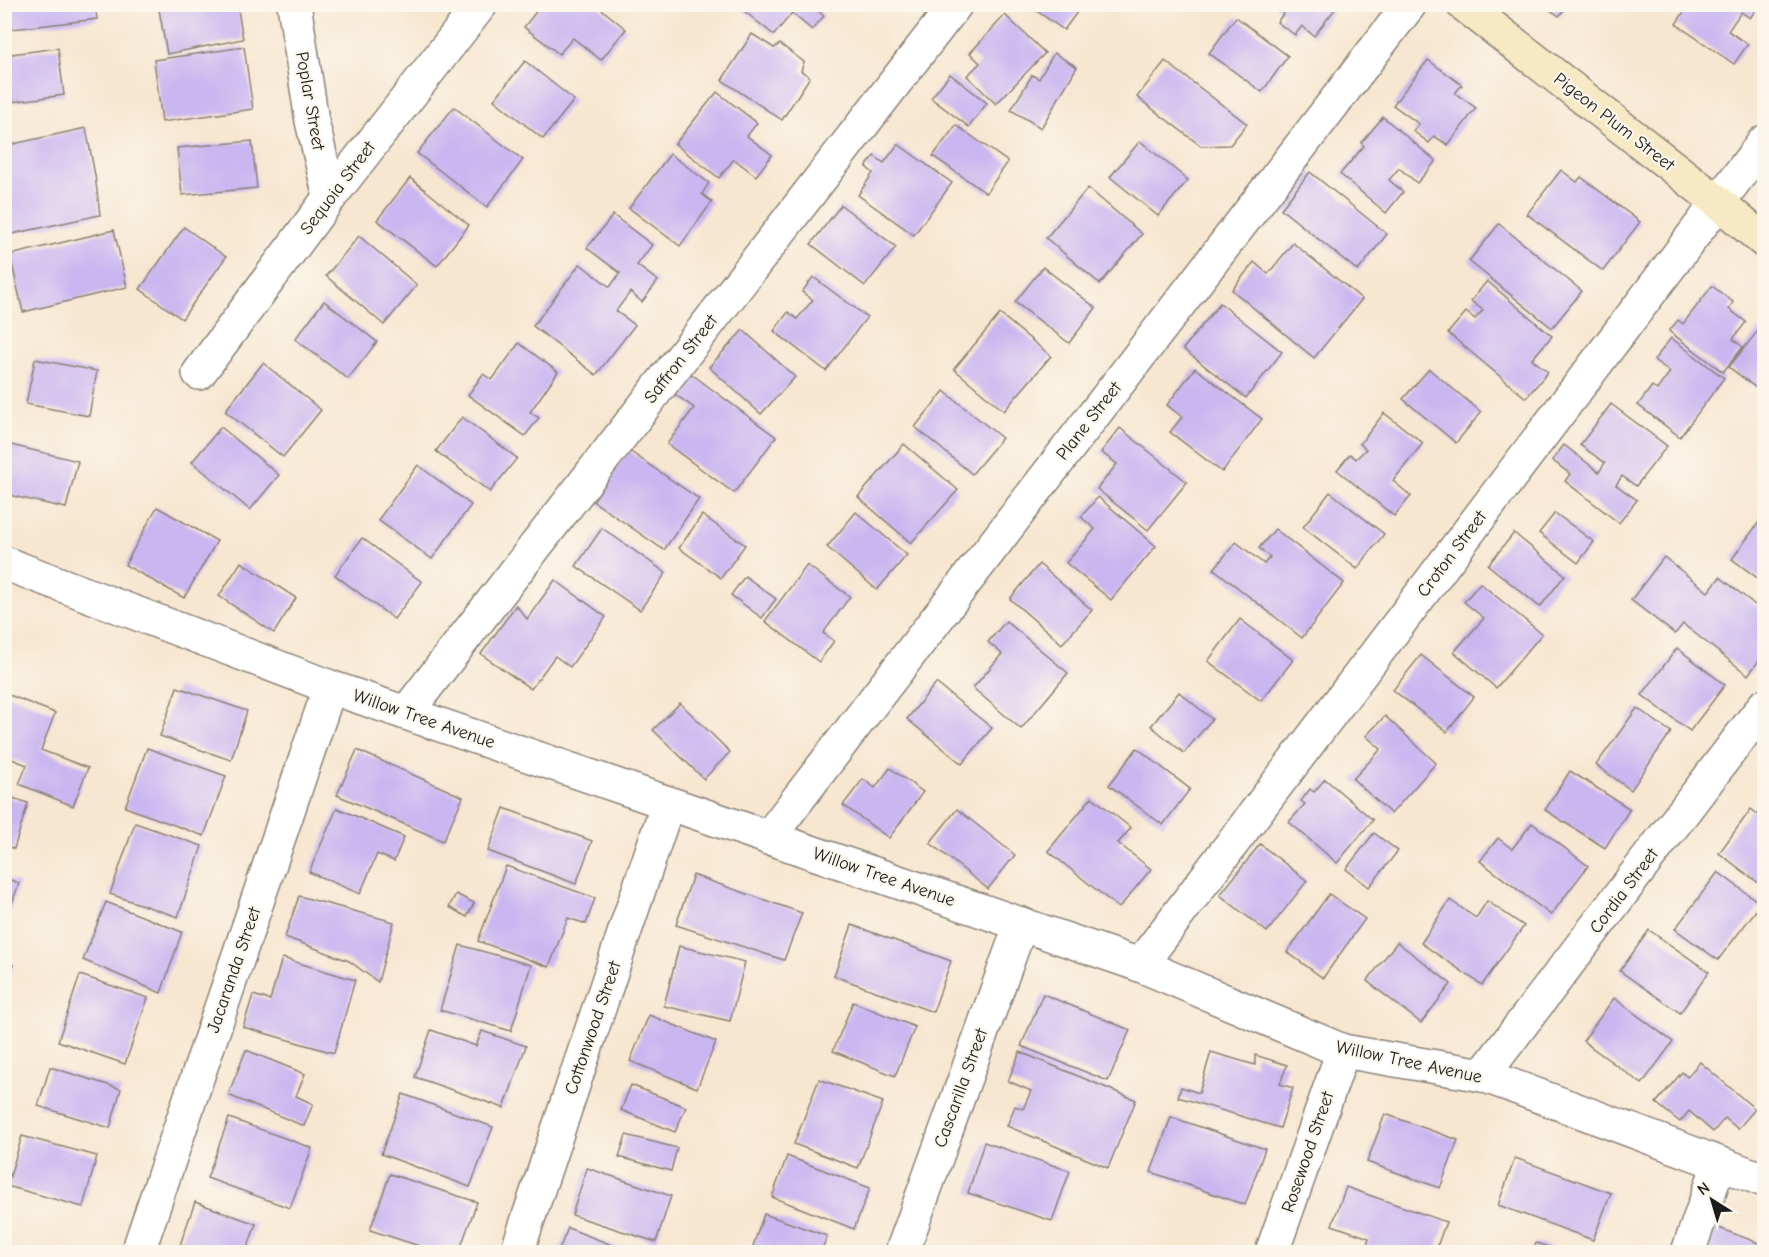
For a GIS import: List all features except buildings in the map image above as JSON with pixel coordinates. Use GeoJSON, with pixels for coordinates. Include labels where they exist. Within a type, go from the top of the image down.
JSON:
{"type":"FeatureCollection","features":[{"type":"Feature","properties":{"kind":"street","name":"Poplar Street"},"geometry":{"type":"LineString","coordinates":[[294,4],[312,121],[330,197]]}},
{"type":"Feature","properties":{"kind":"street","name":"Sequoia Street"},"geometry":{"type":"LineString","coordinates":[[199,373],[330,197],[481,4]]}},
{"type":"Feature","properties":{"kind":"street","name":"Saffron Street"},"geometry":{"type":"LineString","coordinates":[[406,713],[956,4]]}},
{"type":"Feature","properties":{"kind":"street","name":"Plane Street"},"geometry":{"type":"LineString","coordinates":[[768,838],[1410,4]]}},
{"type":"Feature","properties":{"kind":"street","name":"Pigeon Plum Street"},"geometry":{"type":"LineString","coordinates":[[1463,4],[1719,202],[1764,241]]}},
{"type":"Feature","properties":{"kind":"street","name":"Croton Street"},"geometry":{"type":"LineString","coordinates":[[1140,965],[1764,142]]}},
{"type":"Feature","properties":{"kind":"street","name":"Willow Tree Avenue"},"geometry":{"type":"LineString","coordinates":[[4,563],[330,687],[1140,965],[1343,1051],[1483,1075],[1764,1180]]}},
{"type":"Feature","properties":{"kind":"street","name":"Jacaranda Street"},"geometry":{"type":"LineString","coordinates":[[138,1252],[330,687]]}},
{"type":"Feature","properties":{"kind":"street","name":"Cordia Street"},"geometry":{"type":"LineString","coordinates":[[1483,1075],[1764,706]]}},
{"type":"Feature","properties":{"kind":"street","name":"Cottonwood Street"},"geometry":{"type":"LineString","coordinates":[[517,1252],[668,804]]}},
{"type":"Feature","properties":{"kind":"street","name":"Cascarilla Street"},"geometry":{"type":"LineString","coordinates":[[902,1252],[1021,924]]}},
{"type":"Feature","properties":{"kind":"street","name":"Rosewood Street"},"geometry":{"type":"LineString","coordinates":[[1272,1252],[1343,1051]]}},
{"type":"Feature","properties":{"kind":"street"},"geometry":{"type":"LineString","coordinates":[[1688,1252],[1719,1164]]}}]}
